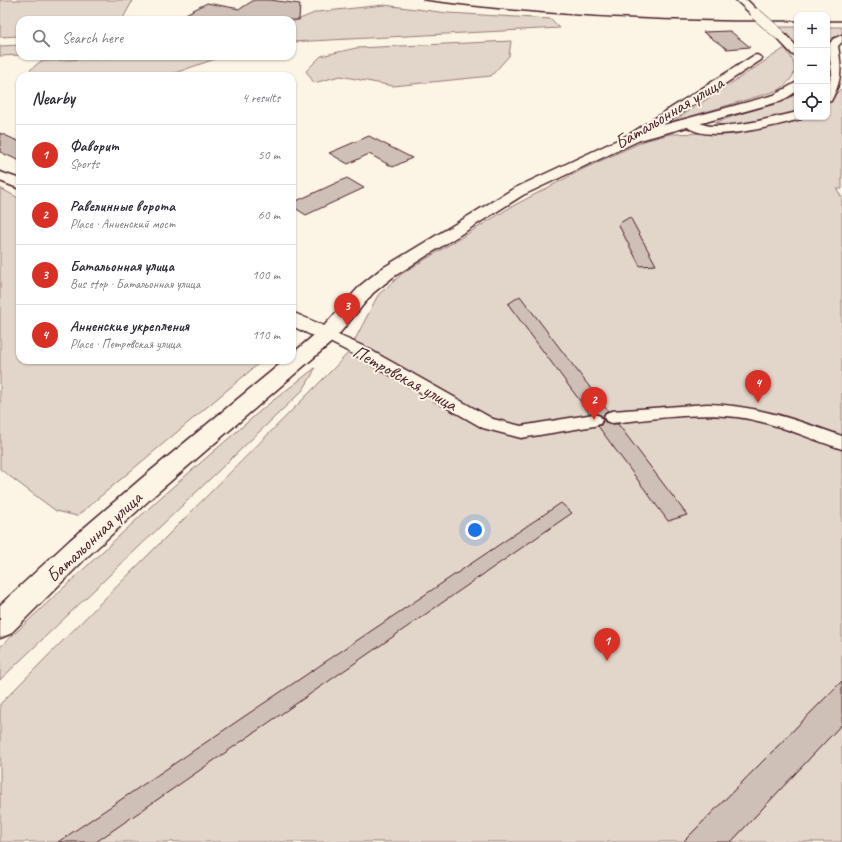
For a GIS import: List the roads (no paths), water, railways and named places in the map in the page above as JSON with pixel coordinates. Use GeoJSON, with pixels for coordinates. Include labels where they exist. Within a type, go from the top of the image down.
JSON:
{"type":"FeatureCollection","features":[{"type":"Feature","properties":{"kind":"street"},"geometry":{"type":"LineString","coordinates":[[741,0],[779,34],[794,50]]}},
{"type":"Feature","properties":{"kind":"street"},"geometry":{"type":"LineString","coordinates":[[830,94],[840,82],[841,73],[833,46],[842,38]]}},
{"type":"Feature","properties":{"kind":"street","name":"Батальонная улица"},"geometry":{"type":"LineString","coordinates":[[296,361],[326,335],[367,289],[387,272],[518,192],[635,137],[758,58]]}},
{"type":"Feature","properties":{"kind":"street"},"geometry":{"type":"LineString","coordinates":[[635,137],[778,98],[794,88]]}},
{"type":"Feature","properties":{"kind":"street"},"geometry":{"type":"LineString","coordinates":[[690,123],[701,129],[712,130],[743,127],[794,117]]}},
{"type":"Feature","properties":{"kind":"street"},"geometry":{"type":"LineString","coordinates":[[0,176],[16,183]]}},
{"type":"Feature","properties":{"kind":"street","name":"Петровская улица"},"geometry":{"type":"LineString","coordinates":[[296,320],[360,351],[474,417],[489,424],[521,432],[594,420]]}},
{"type":"Feature","properties":{"kind":"street","name":"Батальонная улица"},"geometry":{"type":"LineString","coordinates":[[0,624],[79,548],[150,485],[292,364]]}},
{"type":"Feature","properties":{"kind":"street"},"geometry":{"type":"LineString","coordinates":[[612,416],[702,410],[737,411],[780,421],[842,444]]}},
{"type":"Feature","properties":{"kind":"railway"},"geometry":{"type":"LineString","coordinates":[[423,0],[516,11],[610,17],[703,21],[794,21]]}},
{"type":"Feature","properties":{"kind":"railway"},"geometry":{"type":"LineString","coordinates":[[830,21],[842,21]]}},
{"type":"Feature","properties":{"kind":"place","name":"Батальонная улица"},"geometry":{"type":"Point","coordinates":[347,326]}},
{"type":"Feature","properties":{"kind":"place","name":"Анненские укрепления"},"geometry":{"type":"Point","coordinates":[758,403]}},
{"type":"Feature","properties":{"kind":"place","name":"Равелинные ворота"},"geometry":{"type":"Point","coordinates":[594,420]}},
{"type":"Feature","properties":{"kind":"place","name":"Фаворит"},"geometry":{"type":"Point","coordinates":[607,661]}}]}
